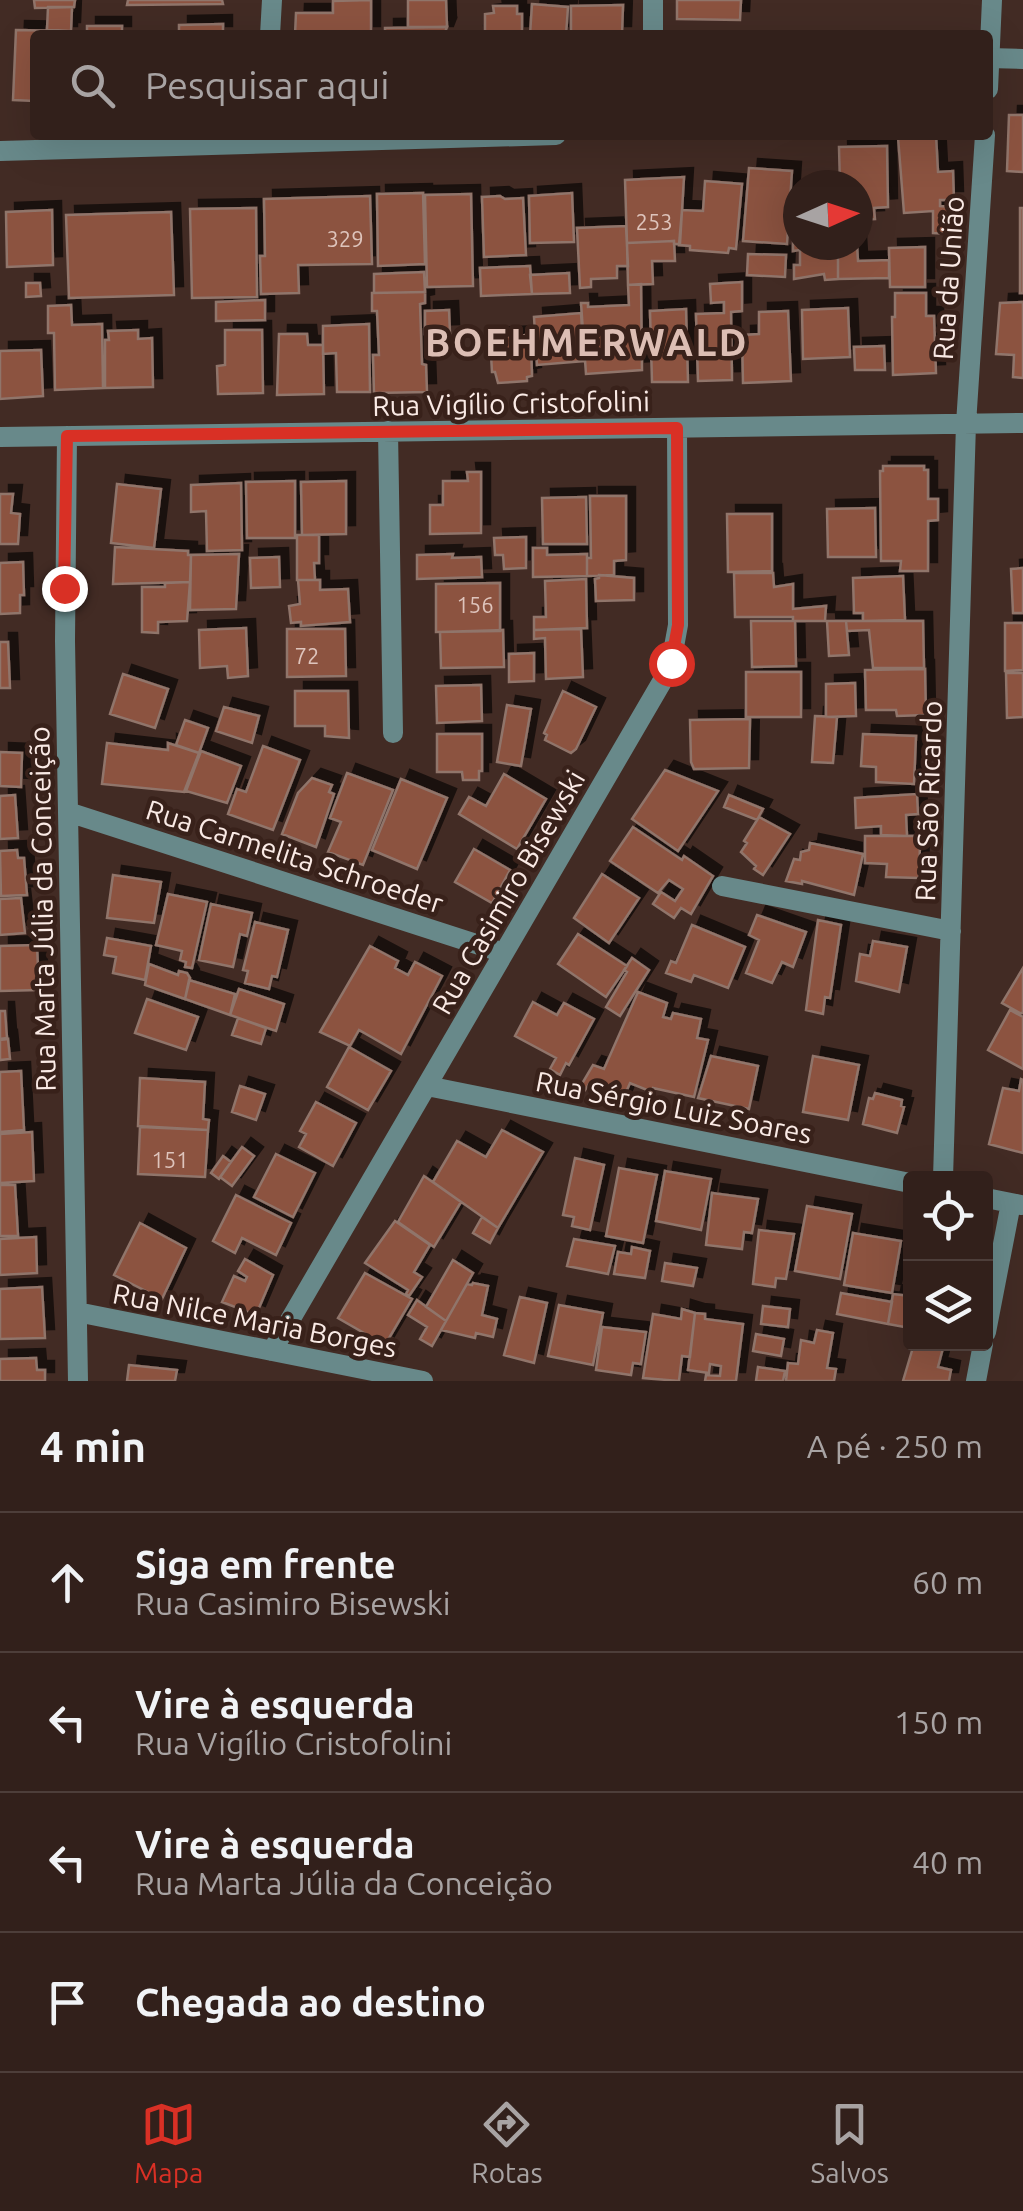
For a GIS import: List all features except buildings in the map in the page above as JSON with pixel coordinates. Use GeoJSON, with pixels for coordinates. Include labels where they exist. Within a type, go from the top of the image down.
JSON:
{"type":"FeatureCollection","features":[{"type":"Feature","properties":{"kind":"street"},"geometry":{"type":"LineString","coordinates":[[270,30],[272,0]]}},
{"type":"Feature","properties":{"kind":"street"},"geometry":{"type":"LineString","coordinates":[[653,0],[653,30]]}},
{"type":"Feature","properties":{"kind":"street"},"geometry":{"type":"LineString","coordinates":[[990,30],[992,0]]}},
{"type":"Feature","properties":{"kind":"street"},"geometry":{"type":"LineString","coordinates":[[993,58],[1023,59]]}},
{"type":"Feature","properties":{"kind":"street"},"geometry":{"type":"LineString","coordinates":[[0,151],[263,140]]}},
{"type":"Feature","properties":{"kind":"street","name":"Rua da União"},"geometry":{"type":"LineString","coordinates":[[966,424],[985,140]]}},
{"type":"Feature","properties":{"kind":"street","name":"Rua São Ricardo"},"geometry":{"type":"LineString","coordinates":[[943,1171],[966,424]]}},
{"type":"Feature","properties":{"kind":"street","name":"Rua Vigílio Cristofolini"},"geometry":{"type":"LineString","coordinates":[[0,437],[1023,424]]}},
{"type":"Feature","properties":{"kind":"street","name":"Rua Casimiro Bisewski"},"geometry":{"type":"LineString","coordinates":[[272,1351],[671,663],[678,625],[677,428]]}},
{"type":"Feature","properties":{"kind":"street"},"geometry":{"type":"LineString","coordinates":[[388,432],[393,733]]}},
{"type":"Feature","properties":{"kind":"street","name":"Rua Marta Júlia da Conceição"},"geometry":{"type":"LineString","coordinates":[[67,436],[64,640],[78,1381]]}},
{"type":"Feature","properties":{"kind":"street","name":"Rua Carmelita Schroeder"},"geometry":{"type":"LineString","coordinates":[[68,812],[504,953]]}},
{"type":"Feature","properties":{"kind":"street"},"geometry":{"type":"LineString","coordinates":[[722,886],[951,931]]}},
{"type":"Feature","properties":{"kind":"street","name":"Rua Sérgio Luiz Soares"},"geometry":{"type":"LineString","coordinates":[[427,1086],[903,1182]]}},
{"type":"Feature","properties":{"kind":"street"},"geometry":{"type":"LineString","coordinates":[[993,1303],[1017,1204]]}},
{"type":"Feature","properties":{"kind":"street","name":"Rua Nilce Maria Borges"},"geometry":{"type":"LineString","coordinates":[[76,1312],[423,1381]]}},
{"type":"Feature","properties":{"kind":"street"},"geometry":{"type":"LineString","coordinates":[[976,1381],[982,1351]]}},
{"type":"Feature","properties":{"kind":"district","name":"BOEHMERWALD"},"geometry":{"type":"Point","coordinates":[587,342]}},
{"type":"Feature","properties":{"kind":"route"},"geometry":{"type":"LineString","coordinates":[[64,588],[67,436],[677,428],[678,625],[671,663]]}}]}
